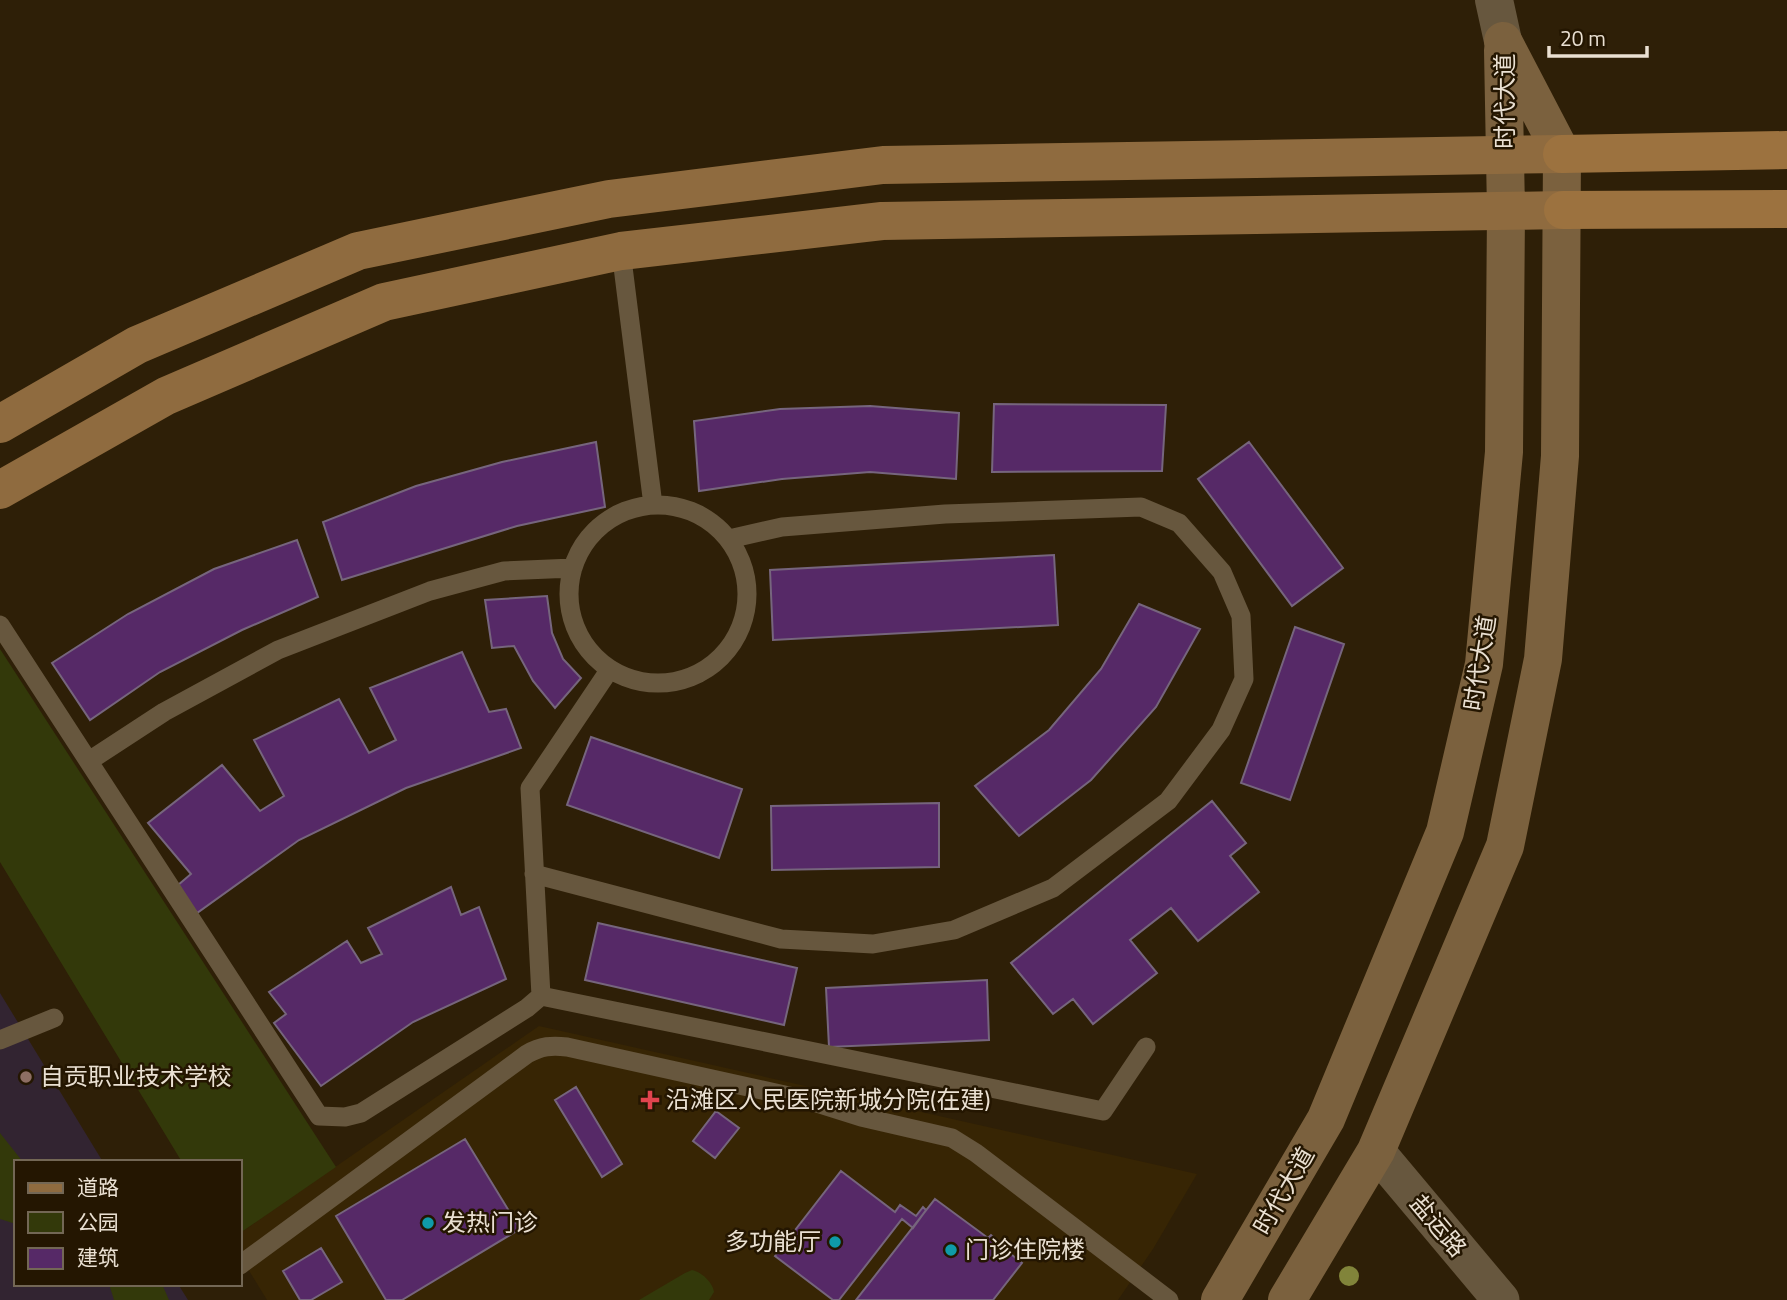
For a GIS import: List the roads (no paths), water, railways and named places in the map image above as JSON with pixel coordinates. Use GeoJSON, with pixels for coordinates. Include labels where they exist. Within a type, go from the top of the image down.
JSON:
{"type":"FeatureCollection","features":[{"type":"Feature","properties":{"kind":"highway"},"geometry":{"type":"LineString","coordinates":[[1562,154],[1787,150]]}},
{"type":"Feature","properties":{"kind":"highway"},"geometry":{"type":"LineString","coordinates":[[1563,209],[1787,209]]}},
{"type":"Feature","properties":{"kind":"main road","name":"时代大道"},"geometry":{"type":"LineString","coordinates":[[1287,1300],[1376,1151],[1505,846],[1543,659],[1560,456],[1562,154],[1503,41]]}},
{"type":"Feature","properties":{"kind":"main road","name":"时代大道"},"geometry":{"type":"LineString","coordinates":[[1220,1300],[1326,1119],[1445,832],[1483,664],[1504,452],[1506,211],[1503,41]]}},
{"type":"Feature","properties":{"kind":"main road"},"geometry":{"type":"LineString","coordinates":[[0,424],[136,345],[358,251],[609,199],[883,165],[1562,154]]}},
{"type":"Feature","properties":{"kind":"main road"},"geometry":{"type":"LineString","coordinates":[[0,490],[166,396],[384,302],[621,251],[882,221],[1563,209]]}},
{"type":"Feature","properties":{"kind":"street"},"geometry":{"type":"LineString","coordinates":[[1494,0],[1503,41]]}},
{"type":"Feature","properties":{"kind":"street","name":"盐运路"},"geometry":{"type":"LineString","coordinates":[[1376,1151],[1501,1300]]}},
{"type":"Feature","properties":{"kind":"lane"},"geometry":{"type":"LineString","coordinates":[[621,251],[653,505]]}},
{"type":"Feature","properties":{"kind":"lane"},"geometry":{"type":"LineString","coordinates":[[653,505],[675,506],[695,513],[713,524],[729,539],[740,558],[746,578],[748,600],[744,621],[735,640],[721,657],[704,671],[685,680],[664,684],[642,682],[621,676],[588,650],[576,631],[570,611],[569,589],[573,568],[582,548],[595,531],[612,518],[632,509],[653,505]]}},
{"type":"Feature","properties":{"kind":"lane"},"geometry":{"type":"LineString","coordinates":[[534,874],[782,939],[873,944],[954,930],[1053,888],[1168,801],[1221,730],[1244,679],[1241,616],[1222,572],[1179,523],[1141,507],[945,514],[782,527],[729,539]]}},
{"type":"Feature","properties":{"kind":"lane"},"geometry":{"type":"LineString","coordinates":[[89,761],[164,712],[278,650],[430,591],[504,571],[573,568]]}},
{"type":"Feature","properties":{"kind":"lane"},"geometry":{"type":"LineString","coordinates":[[0,625],[319,1116],[345,1117],[360,1114],[527,1008],[541,996]]}},
{"type":"Feature","properties":{"kind":"lane"},"geometry":{"type":"LineString","coordinates":[[541,996],[530,788],[610,669]]}},
{"type":"Feature","properties":{"kind":"lane"},"geometry":{"type":"LineString","coordinates":[[541,996],[1103,1111],[1146,1047]]}},
{"type":"Feature","properties":{"kind":"lane"},"geometry":{"type":"LineString","coordinates":[[0,1040],[54,1018]]}},
{"type":"Feature","properties":{"kind":"lane"},"geometry":{"type":"LineString","coordinates":[[242,1264],[527,1054],[555,1045],[807,1100],[861,1117],[952,1138],[976,1153],[1169,1300]]}},
{"type":"Feature","properties":{"kind":"place","name":"自贡职业技术学校"},"geometry":{"type":"Point","coordinates":[26,1077]}},
{"type":"Feature","properties":{"kind":"place","name":"沿滩区人民医院新城分院(在建)"},"geometry":{"type":"Point","coordinates":[650,1100]}},
{"type":"Feature","properties":{"kind":"place","name":"发热门诊"},"geometry":{"type":"Point","coordinates":[428,1223]}},
{"type":"Feature","properties":{"kind":"place","name":"多功能厅"},"geometry":{"type":"Point","coordinates":[835,1242]}},
{"type":"Feature","properties":{"kind":"place","name":"门诊住院楼"},"geometry":{"type":"Point","coordinates":[951,1250]}}]}
